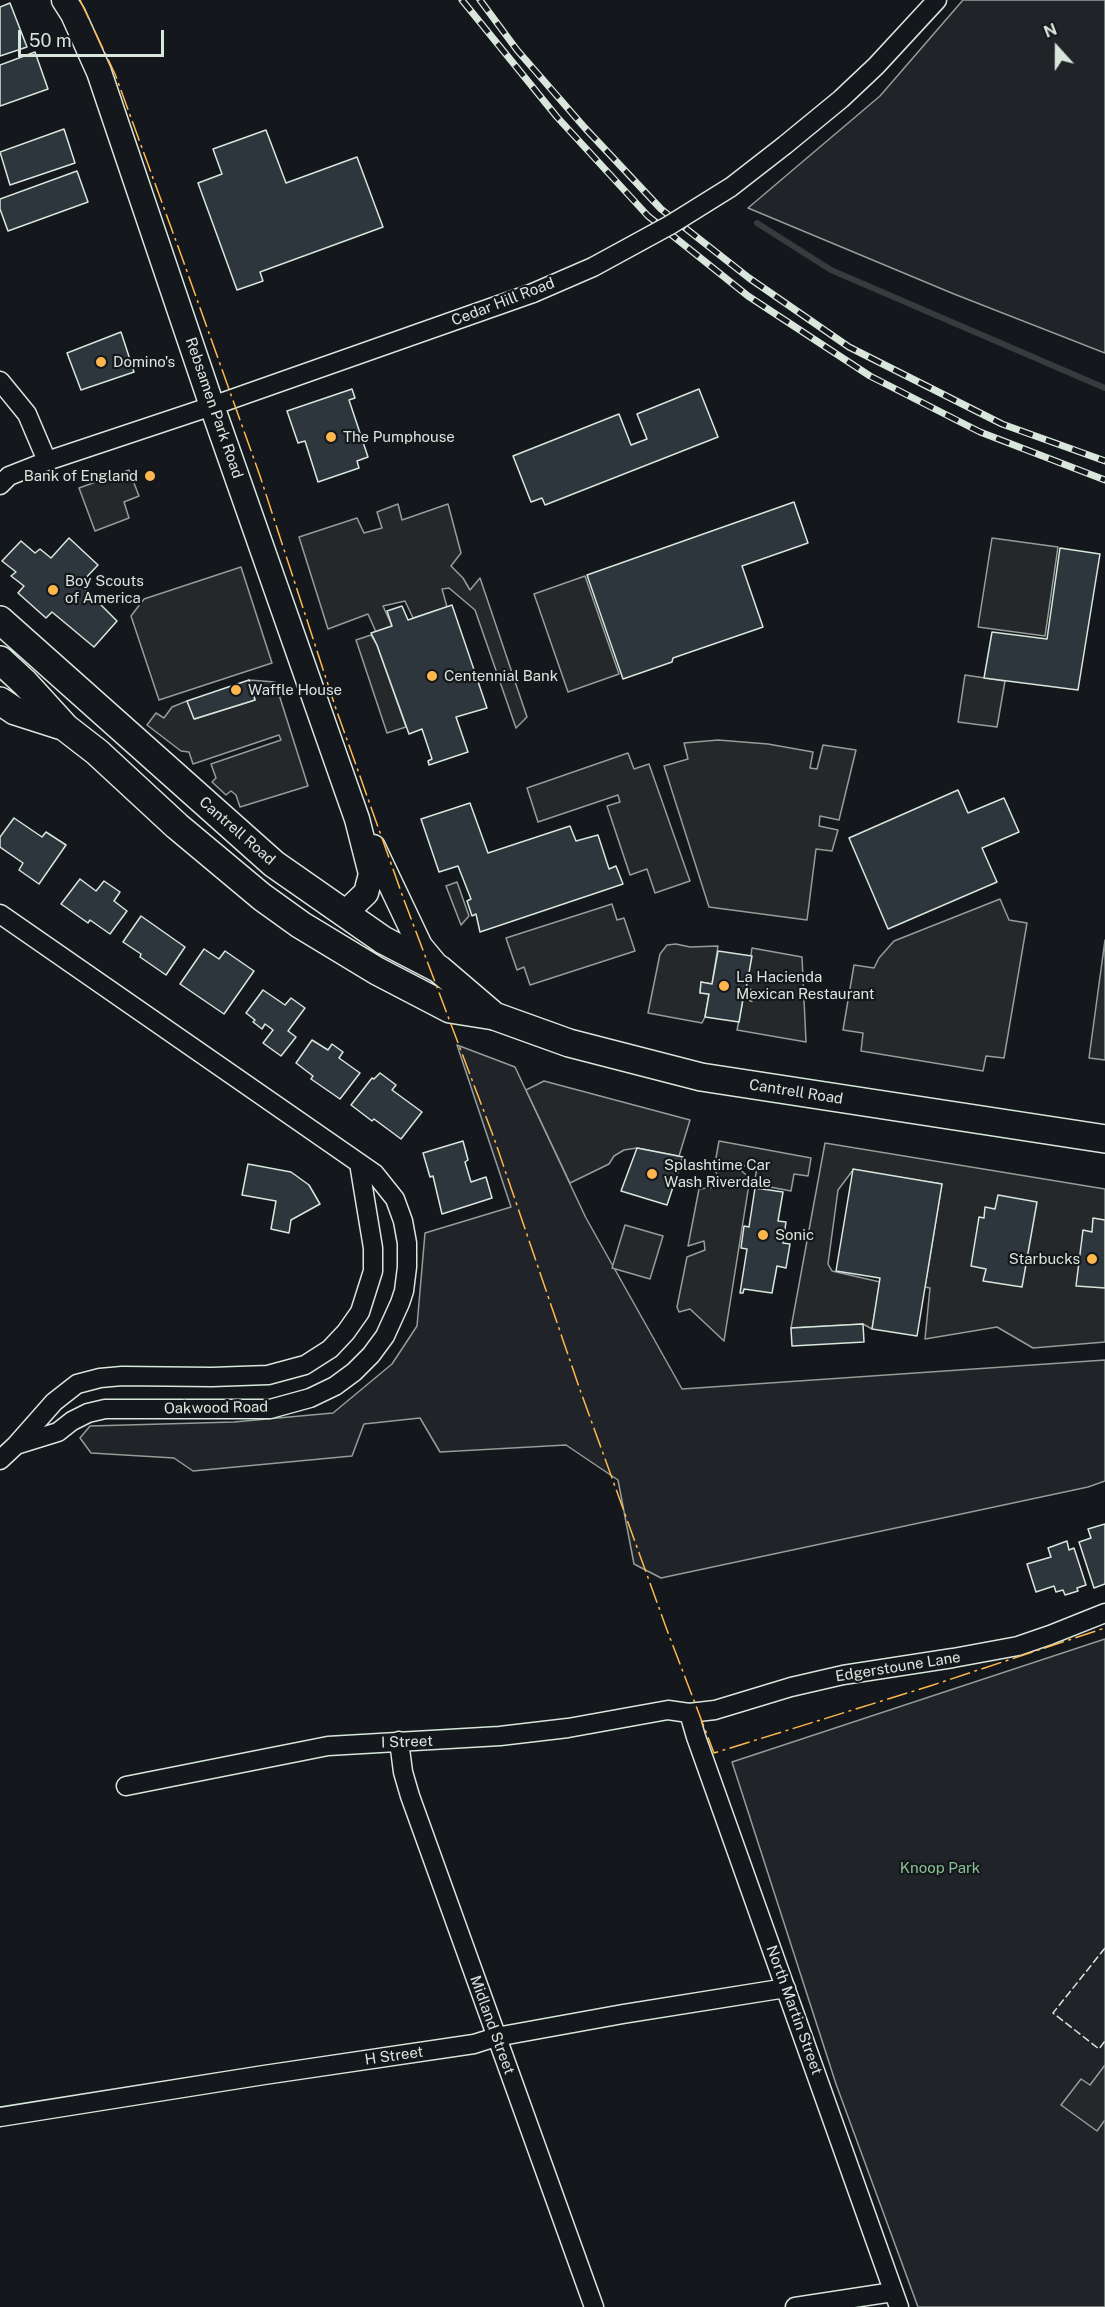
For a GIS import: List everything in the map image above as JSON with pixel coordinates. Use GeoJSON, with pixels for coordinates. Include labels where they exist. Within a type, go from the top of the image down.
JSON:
{"type":"FeatureCollection","features":[{"type":"Feature","properties":{"kind":"main road","name":"Cantrell Road"},"geometry":{"type":"LineString","coordinates":[[0,620],[266,857],[344,914],[404,952],[439,969],[494,1016]]}},
{"type":"Feature","properties":{"kind":"main road","name":"Cantrell Road"},"geometry":{"type":"LineString","coordinates":[[0,660],[26,683],[66,728],[97,752],[177,826],[262,897],[302,925],[377,971],[450,1009],[494,1016],[569,1043],[700,1077],[1105,1139]]}},
{"type":"Feature","properties":{"kind":"main road"},"geometry":{"type":"LineString","coordinates":[[0,701],[15,711],[66,728]]}},
{"type":"Feature","properties":{"kind":"street","name":"Rebsamen Park Road"},"geometry":{"type":"LineString","coordinates":[[64,0],[73,14],[99,72],[212,406],[357,819],[371,874],[366,893],[344,914]]}},
{"type":"Feature","properties":{"kind":"street","name":"Cedar Hill Road"},"geometry":{"type":"LineString","coordinates":[[0,484],[9,476],[47,461],[212,406],[533,292],[593,267],[662,230],[731,187],[841,99],[876,66],[937,0]]}},
{"type":"Feature","properties":{"kind":"street"},"geometry":{"type":"LineString","coordinates":[[0,381],[27,414],[47,461]]}},
{"type":"Feature","properties":{"kind":"street","name":"Rebsamen Park Road"},"geometry":{"type":"LineString","coordinates":[[357,819],[381,860],[420,946],[439,969]]}},
{"type":"Feature","properties":{"kind":"street","name":"Oakwood Road"},"geometry":{"type":"LineString","coordinates":[[0,914],[359,1163],[382,1182],[395,1199],[403,1221],[407,1243],[407,1267],[400,1303],[385,1336],[371,1355],[335,1386],[310,1398],[270,1409],[105,1409],[88,1413],[72,1421],[58,1432],[16,1445]]}},
{"type":"Feature","properties":{"kind":"street","name":"Oakwood Road"},"geometry":{"type":"LineString","coordinates":[[0,1460],[54,1402],[77,1384],[100,1378],[122,1376],[268,1375],[305,1365],[330,1349],[360,1312],[373,1271],[373,1248],[359,1163]]}},
{"type":"Feature","properties":{"kind":"street","name":"Edgerstoune Lane"},"geometry":{"type":"LineString","coordinates":[[689,1713],[715,1710],[791,1687],[843,1675],[1018,1646],[1105,1613]]}},
{"type":"Feature","properties":{"kind":"street","name":"I Street"},"geometry":{"type":"LineString","coordinates":[[126,1786],[328,1746],[442,1740],[568,1728],[668,1710],[689,1713]]}},
{"type":"Feature","properties":{"kind":"street","name":"North Martin Street"},"geometry":{"type":"LineString","coordinates":[[689,1713],[896,2300]]}},
{"type":"Feature","properties":{"kind":"street","name":"Midland Street"},"geometry":{"type":"LineString","coordinates":[[399,1741],[403,1772],[410,1796],[594,2307]]}},
{"type":"Feature","properties":{"kind":"street","name":"H Street"},"geometry":{"type":"LineString","coordinates":[[0,2117],[474,2044],[496,2037],[623,2014],[786,1988]]}},
{"type":"Feature","properties":{"kind":"street"},"geometry":{"type":"LineString","coordinates":[[795,2307],[896,2300]]}},
{"type":"Feature","properties":{"kind":"green space"},"geometry":{"type":"Polygon","coordinates":[[[963,0],[1105,0],[1105,353],[954,294],[748,208],[880,96],[963,0]]]}},
{"type":"Feature","properties":{"kind":"green space"},"geometry":{"type":"Polygon","coordinates":[[[457,1045],[515,1067],[586,1218],[682,1389],[1105,1360],[1105,1481],[1088,1487],[661,1578],[634,1564],[618,1480],[566,1445],[440,1452],[420,1418],[364,1424],[352,1456],[193,1471],[174,1458],[91,1453],[80,1438],[90,1426],[234,1422],[333,1413],[392,1364],[417,1326],[425,1233],[511,1207],[457,1045]]]}},
{"type":"Feature","properties":{"kind":"green space","name":"Knoop Park"},"geometry":{"type":"Polygon","coordinates":[[[1105,1639],[1105,2307],[918,2307],[836,2084],[732,1762],[1105,1639]]]}},
{"type":"Feature","properties":{"kind":"shaded area"},"geometry":{"type":"Polygon","coordinates":[[[129,470],[139,496],[124,502],[129,518],[95,531],[79,488],[129,470]]]}},
{"type":"Feature","properties":{"kind":"shaded area"},"geometry":{"type":"Polygon","coordinates":[[[398,504],[402,520],[448,504],[461,553],[451,566],[463,578],[470,590],[480,578],[527,717],[516,728],[475,610],[449,588],[442,589],[447,607],[413,618],[405,601],[383,606],[392,626],[376,632],[368,614],[328,629],[299,537],[357,518],[364,533],[382,528],[377,512],[398,504]]]}},
{"type":"Feature","properties":{"kind":"shaded area"},"geometry":{"type":"Polygon","coordinates":[[[992,538],[1058,547],[1045,636],[978,627],[992,538]]]}},
{"type":"Feature","properties":{"kind":"shaded area"},"geometry":{"type":"Polygon","coordinates":[[[241,567],[272,663],[159,700],[131,616],[144,599],[241,567]]]}},
{"type":"Feature","properties":{"kind":"shaded area"},"geometry":{"type":"Polygon","coordinates":[[[585,576],[619,674],[568,692],[534,594],[585,576]]]}},
{"type":"Feature","properties":{"kind":"shaded area"},"geometry":{"type":"Polygon","coordinates":[[[371,635],[377,645],[406,727],[387,733],[356,640],[371,635]]]}},
{"type":"Feature","properties":{"kind":"shaded area"},"geometry":{"type":"Polygon","coordinates":[[[965,675],[1005,681],[997,727],[958,722],[965,675]]]}},
{"type":"Feature","properties":{"kind":"shaded area"},"geometry":{"type":"Polygon","coordinates":[[[249,680],[275,682],[308,786],[240,807],[236,795],[231,791],[226,795],[212,782],[216,778],[211,764],[281,740],[279,735],[193,764],[189,752],[181,751],[147,725],[156,713],[164,718],[172,707],[187,701],[195,719],[255,700],[249,680]]]}},
{"type":"Feature","properties":{"kind":"shaded area"},"geometry":{"type":"Polygon","coordinates":[[[718,740],[768,744],[813,752],[810,768],[817,769],[823,745],[856,750],[839,820],[820,816],[819,826],[838,830],[832,851],[816,849],[807,920],[709,907],[664,766],[688,759],[684,743],[718,740]]]}},
{"type":"Feature","properties":{"kind":"shaded area"},"geometry":{"type":"Polygon","coordinates":[[[628,753],[634,769],[649,764],[690,881],[655,893],[647,869],[630,875],[607,806],[620,802],[618,795],[538,822],[527,788],[628,753]]]}},
{"type":"Feature","properties":{"kind":"shaded area"},"geometry":{"type":"Polygon","coordinates":[[[457,882],[469,916],[461,925],[446,886],[457,882]]]}},
{"type":"Feature","properties":{"kind":"shaded area"},"geometry":{"type":"Polygon","coordinates":[[[1000,899],[1009,920],[1027,923],[1004,1058],[986,1056],[983,1071],[861,1051],[863,1033],[843,1030],[854,965],[874,968],[879,958],[894,941],[1000,899]]]}},
{"type":"Feature","properties":{"kind":"shaded area"},"geometry":{"type":"Polygon","coordinates":[[[612,904],[617,920],[624,918],[635,951],[530,985],[524,967],[517,970],[506,938],[612,904]]]}},
{"type":"Feature","properties":{"kind":"shaded area"},"geometry":{"type":"Polygon","coordinates":[[[1105,940],[1105,1060],[1089,1058],[1105,940]]]}},
{"type":"Feature","properties":{"kind":"shaded area"},"geometry":{"type":"Polygon","coordinates":[[[667,945],[690,947],[718,946],[712,984],[701,982],[700,993],[709,994],[702,1023],[648,1013],[660,954],[667,945]]]}},
{"type":"Feature","properties":{"kind":"shaded area"},"geometry":{"type":"Polygon","coordinates":[[[752,948],[802,957],[806,1042],[737,1030],[743,999],[752,1000],[754,990],[746,989],[752,948]]]}},
{"type":"Feature","properties":{"kind":"shaded area"},"geometry":{"type":"Polygon","coordinates":[[[544,1081],[690,1120],[679,1156],[637,1148],[624,1150],[614,1156],[609,1164],[570,1183],[526,1090],[544,1081]]]}},
{"type":"Feature","properties":{"kind":"shaded area"},"geometry":{"type":"Polygon","coordinates":[[[719,1141],[811,1158],[808,1176],[794,1174],[791,1191],[754,1184],[757,1168],[738,1165],[738,1168],[750,1178],[724,1341],[690,1309],[679,1312],[677,1307],[687,1257],[705,1250],[704,1241],[688,1246],[699,1189],[716,1187],[718,1176],[714,1169],[719,1141]]]}},
{"type":"Feature","properties":{"kind":"shaded area"},"geometry":{"type":"Polygon","coordinates":[[[825,1143],[1105,1189],[1105,1342],[1033,1348],[997,1327],[925,1339],[930,1288],[925,1287],[942,1184],[853,1170],[838,1190],[828,1264],[832,1271],[880,1282],[872,1329],[863,1324],[791,1328],[825,1143]]]}},
{"type":"Feature","properties":{"kind":"shaded area"},"geometry":{"type":"Polygon","coordinates":[[[625,1225],[663,1236],[650,1279],[612,1268],[625,1225]]]}},
{"type":"Feature","properties":{"kind":"shaded area"},"geometry":{"type":"Polygon","coordinates":[[[1105,2065],[1105,2120],[1097,2131],[1061,2105],[1081,2079],[1090,2085],[1105,2065]]]}},
{"type":"Feature","properties":{"kind":"building"},"geometry":{"type":"Polygon","coordinates":[[[10,3],[27,47],[0,56],[0,7],[10,3]]]}},
{"type":"Feature","properties":{"kind":"building"},"geometry":{"type":"Polygon","coordinates":[[[35,52],[48,89],[0,106],[0,65],[35,52]]]}},
{"type":"Feature","properties":{"kind":"building"},"geometry":{"type":"Polygon","coordinates":[[[64,129],[75,163],[10,185],[0,152],[64,129]]]}},
{"type":"Feature","properties":{"kind":"building"},"geometry":{"type":"Polygon","coordinates":[[[266,130],[286,183],[357,157],[383,227],[260,272],[263,281],[237,290],[198,183],[222,174],[213,149],[266,130]]]}},
{"type":"Feature","properties":{"kind":"building"},"geometry":{"type":"Polygon","coordinates":[[[77,171],[88,202],[8,231],[0,209],[0,199],[77,171]]]}},
{"type":"Feature","properties":{"kind":"building","name":"Domino's"},"geometry":{"type":"Polygon","coordinates":[[[121,332],[134,372],[81,390],[67,353],[121,332]]]}},
{"type":"Feature","properties":{"kind":"building"},"geometry":{"type":"Polygon","coordinates":[[[352,389],[355,398],[349,400],[368,457],[357,461],[359,468],[318,482],[305,441],[298,443],[287,411],[352,389]]]}},
{"type":"Feature","properties":{"kind":"building"},"geometry":{"type":"Polygon","coordinates":[[[699,389],[718,437],[545,505],[542,498],[531,502],[513,456],[619,414],[631,445],[647,439],[637,414],[699,389]]]}},
{"type":"Feature","properties":{"kind":"building"},"geometry":{"type":"Polygon","coordinates":[[[794,502],[808,543],[742,566],[763,627],[673,658],[672,662],[623,679],[587,575],[794,502]]]}},
{"type":"Feature","properties":{"kind":"building","name":"Boy Scouts of America"},"geometry":{"type":"Polygon","coordinates":[[[69,538],[98,565],[80,584],[117,621],[94,647],[52,612],[46,618],[18,593],[24,586],[11,576],[16,572],[2,561],[21,541],[35,553],[40,549],[51,558],[69,538]]]}},
{"type":"Feature","properties":{"kind":"building"},"geometry":{"type":"Polygon","coordinates":[[[1060,548],[1100,554],[1078,690],[984,678],[992,632],[1047,639],[1060,548]]]}},
{"type":"Feature","properties":{"kind":"building","name":"Centennial Bank"},"geometry":{"type":"Polygon","coordinates":[[[452,605],[487,708],[456,717],[468,752],[429,765],[428,761],[432,759],[422,729],[409,734],[371,633],[392,626],[387,611],[402,606],[408,620],[452,605]]]}},
{"type":"Feature","properties":{"kind":"building","name":"Waffle House"},"geometry":{"type":"Polygon","coordinates":[[[249,680],[255,700],[194,719],[187,701],[249,680]]]}},
{"type":"Feature","properties":{"kind":"building"},"geometry":{"type":"Polygon","coordinates":[[[958,790],[968,813],[1004,798],[1019,832],[982,848],[997,882],[888,929],[849,838],[958,790]]]}},
{"type":"Feature","properties":{"kind":"building"},"geometry":{"type":"Polygon","coordinates":[[[470,803],[488,853],[570,826],[576,841],[598,835],[609,869],[616,866],[623,884],[480,932],[476,914],[472,916],[467,901],[471,899],[458,866],[439,872],[421,819],[470,803]]]}},
{"type":"Feature","properties":{"kind":"building"},"geometry":{"type":"Polygon","coordinates":[[[14,818],[42,837],[46,832],[66,845],[39,884],[19,870],[23,863],[0,847],[0,837],[14,818]]]}},
{"type":"Feature","properties":{"kind":"building"},"geometry":{"type":"Polygon","coordinates":[[[80,879],[96,891],[104,881],[120,892],[114,901],[127,911],[110,934],[90,920],[88,923],[61,904],[80,879]]]}},
{"type":"Feature","properties":{"kind":"building"},"geometry":{"type":"Polygon","coordinates":[[[141,916],[185,947],[166,975],[123,942],[141,916]]]}},
{"type":"Feature","properties":{"kind":"building"},"geometry":{"type":"Polygon","coordinates":[[[204,949],[219,959],[225,951],[254,971],[224,1014],[180,984],[204,949]]]}},
{"type":"Feature","properties":{"kind":"building","name":"La Hacienda Mexican Restaurant"},"geometry":{"type":"Polygon","coordinates":[[[718,951],[752,956],[746,989],[754,990],[752,1001],[743,999],[739,1022],[705,1017],[709,994],[700,993],[701,982],[712,984],[718,951]]]}},
{"type":"Feature","properties":{"kind":"building"},"geometry":{"type":"Polygon","coordinates":[[[263,990],[285,1005],[291,998],[305,1008],[288,1031],[296,1037],[281,1056],[263,1043],[273,1030],[265,1024],[262,1029],[246,1013],[263,990]]]}},
{"type":"Feature","properties":{"kind":"building"},"geometry":{"type":"Polygon","coordinates":[[[312,1040],[328,1050],[332,1044],[343,1052],[339,1058],[360,1073],[340,1099],[311,1079],[313,1076],[296,1063],[312,1040]]]}},
{"type":"Feature","properties":{"kind":"building"},"geometry":{"type":"Polygon","coordinates":[[[380,1073],[396,1085],[392,1090],[422,1112],[401,1139],[351,1105],[372,1078],[374,1079],[380,1073]]]}},
{"type":"Feature","properties":{"kind":"building"},"geometry":{"type":"Polygon","coordinates":[[[463,1141],[468,1160],[465,1162],[471,1182],[486,1177],[492,1198],[442,1214],[433,1176],[430,1177],[423,1153],[463,1141]]]}},
{"type":"Feature","properties":{"kind":"building","name":"Splashtime Car Wash Riverdale"},"geometry":{"type":"Polygon","coordinates":[[[637,1148],[683,1157],[667,1205],[621,1191],[637,1148]]]}},
{"type":"Feature","properties":{"kind":"building"},"geometry":{"type":"Polygon","coordinates":[[[248,1164],[291,1172],[309,1185],[320,1204],[291,1220],[289,1233],[271,1229],[276,1201],[242,1195],[248,1164]]]}},
{"type":"Feature","properties":{"kind":"building"},"geometry":{"type":"Polygon","coordinates":[[[853,1169],[942,1184],[917,1336],[872,1329],[880,1278],[836,1271],[853,1169]]]}},
{"type":"Feature","properties":{"kind":"building","name":"Sonic"},"geometry":{"type":"Polygon","coordinates":[[[755,1188],[783,1192],[778,1221],[786,1222],[783,1243],[790,1244],[786,1268],[777,1266],[772,1293],[744,1289],[743,1293],[740,1293],[747,1249],[741,1248],[744,1226],[749,1227],[755,1188]]]}},
{"type":"Feature","properties":{"kind":"building"},"geometry":{"type":"Polygon","coordinates":[[[998,1195],[1037,1202],[1022,1287],[983,1281],[986,1269],[971,1266],[979,1217],[984,1218],[985,1207],[995,1209],[998,1195]]]}},
{"type":"Feature","properties":{"kind":"building","name":"Starbucks"},"geometry":{"type":"Polygon","coordinates":[[[1093,1218],[1105,1220],[1105,1288],[1076,1286],[1083,1230],[1092,1232],[1093,1218]]]}},
{"type":"Feature","properties":{"kind":"building"},"geometry":{"type":"Polygon","coordinates":[[[863,1324],[864,1342],[792,1346],[791,1328],[863,1324]]]}},
{"type":"Feature","properties":{"kind":"building"},"geometry":{"type":"Polygon","coordinates":[[[1105,1524],[1105,1584],[1094,1588],[1079,1542],[1091,1538],[1088,1529],[1105,1524]]]}},
{"type":"Feature","properties":{"kind":"building"},"geometry":{"type":"Polygon","coordinates":[[[1067,1541],[1069,1550],[1074,1548],[1086,1585],[1077,1588],[1078,1591],[1065,1595],[1063,1590],[1056,1592],[1054,1586],[1036,1592],[1027,1564],[1051,1557],[1048,1548],[1067,1541]]]}},
{"type":"Feature","properties":{"kind":"waterway"},"geometry":{"type":"LineString","coordinates":[[757,223],[831,270],[1105,388]]}},
{"type":"Feature","properties":{"kind":"railway"},"geometry":{"type":"LineString","coordinates":[[462,0],[557,117],[648,216],[748,296],[870,376],[980,432],[1105,480]]}},
{"type":"Feature","properties":{"kind":"railway"},"geometry":{"type":"LineString","coordinates":[[480,0],[517,50],[585,128],[661,209],[749,278],[849,347],[1002,424],[1105,461]]}},
{"type":"Feature","properties":{"kind":"fence"},"geometry":{"type":"LineString","coordinates":[[1105,1948],[1053,2013],[1099,2049],[1105,2041]]}},
{"type":"Feature","properties":{"kind":"power"},"geometry":{"type":"LineString","coordinates":[[80,0],[115,74],[184,263],[260,476],[335,706],[404,900],[494,1138],[579,1387],[714,1753],[930,1686],[1105,1628]]}},
{"type":"Feature","properties":{"kind":"place","name":"Domino's"},"geometry":{"type":"Point","coordinates":[101,362]}},
{"type":"Feature","properties":{"kind":"place","name":"The Pumphouse"},"geometry":{"type":"Point","coordinates":[331,437]}},
{"type":"Feature","properties":{"kind":"place","name":"Bank of England"},"geometry":{"type":"Point","coordinates":[150,476]}},
{"type":"Feature","properties":{"kind":"place","name":"Boy Scouts of America"},"geometry":{"type":"Point","coordinates":[53,590]}},
{"type":"Feature","properties":{"kind":"place","name":"Centennial Bank"},"geometry":{"type":"Point","coordinates":[432,676]}},
{"type":"Feature","properties":{"kind":"place","name":"Waffle House"},"geometry":{"type":"Point","coordinates":[236,690]}},
{"type":"Feature","properties":{"kind":"place","name":"La Hacienda Mexican Restaurant"},"geometry":{"type":"Point","coordinates":[724,986]}},
{"type":"Feature","properties":{"kind":"place","name":"Splashtime Car Wash Riverdale"},"geometry":{"type":"Point","coordinates":[652,1174]}},
{"type":"Feature","properties":{"kind":"place","name":"Sonic"},"geometry":{"type":"Point","coordinates":[763,1235]}},
{"type":"Feature","properties":{"kind":"place","name":"Starbucks"},"geometry":{"type":"Point","coordinates":[1092,1259]}}]}
